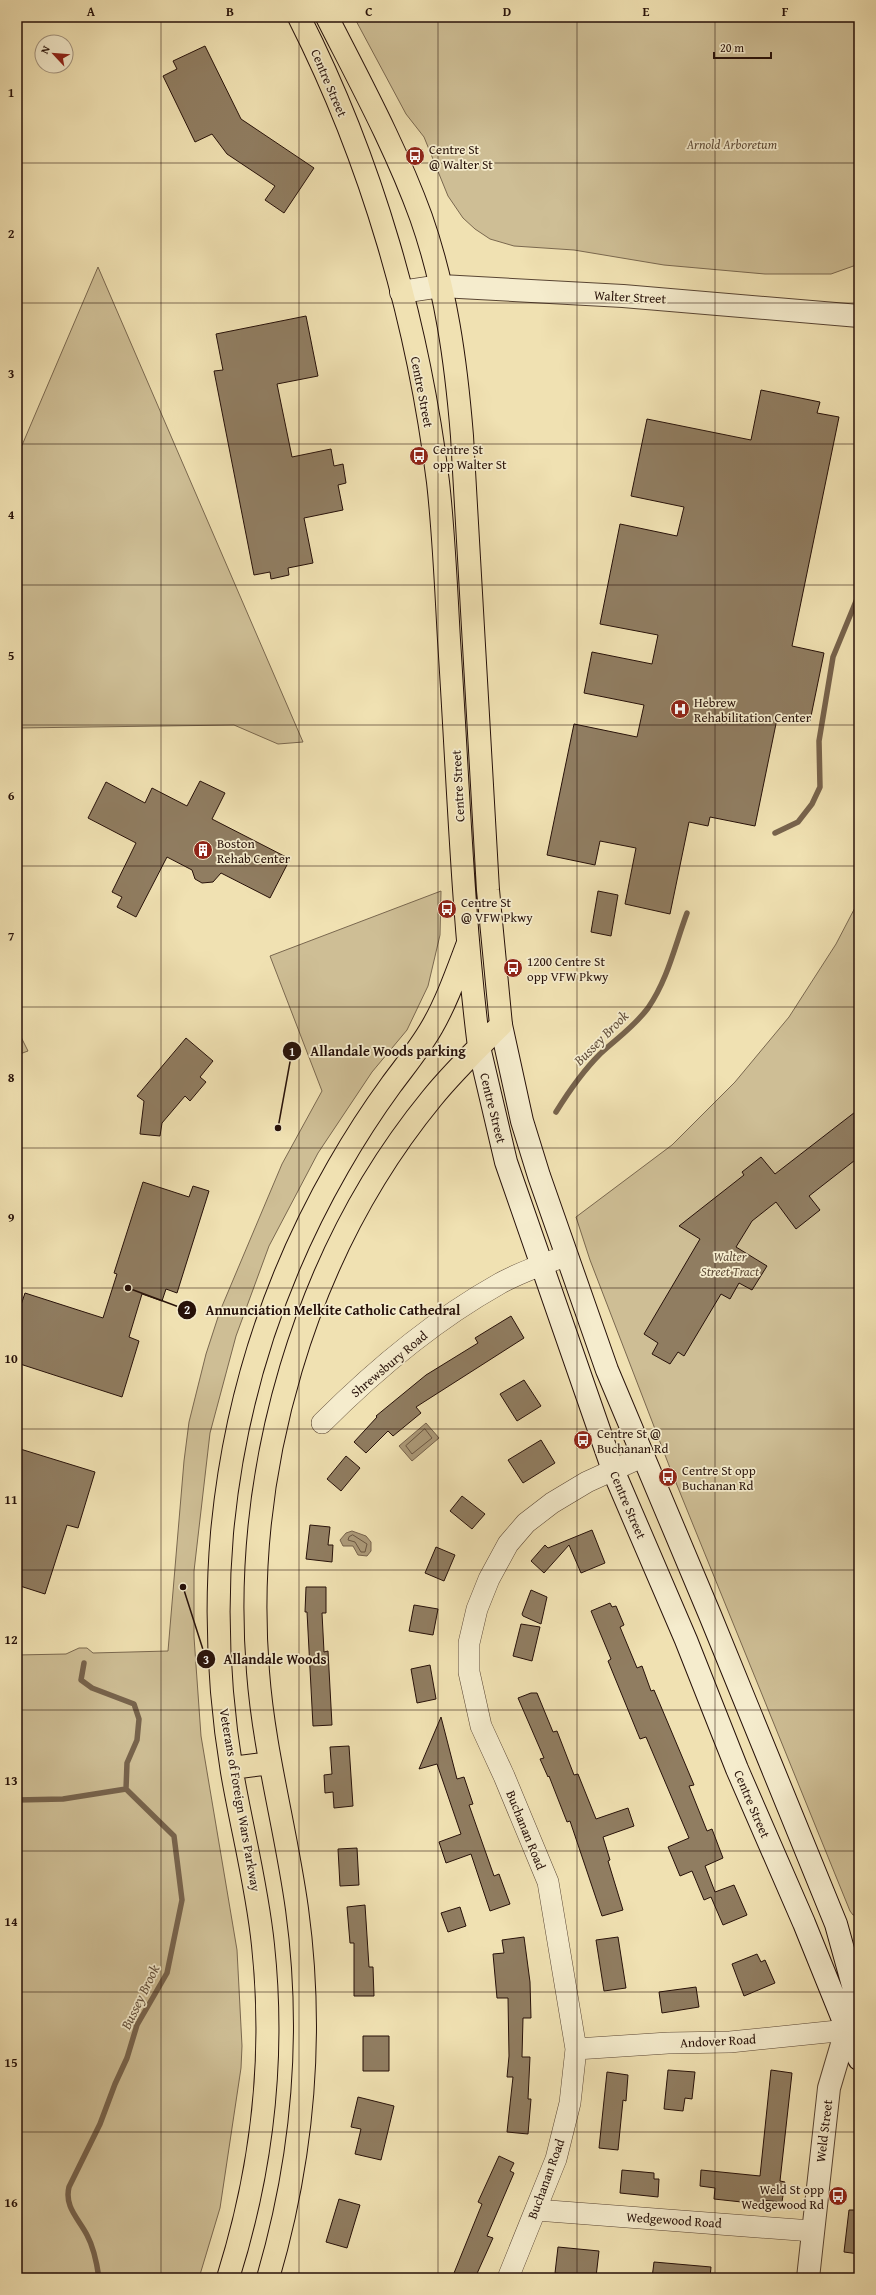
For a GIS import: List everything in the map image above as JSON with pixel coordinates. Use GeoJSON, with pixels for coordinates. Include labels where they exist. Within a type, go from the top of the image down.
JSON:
{"type":"FeatureCollection","features":[{"type":"Feature","properties":{"kind":"highway","name":"Centre Street"},"geometry":{"type":"LineString","coordinates":[[299,17],[359,157],[400,292],[423,397],[440,505],[468,943],[479,1047]]}},
{"type":"Feature","properties":{"kind":"highway","name":"Centre Street"},"geometry":{"type":"LineString","coordinates":[[327,17],[405,178],[421,218],[441,286],[453,351],[461,421],[488,890],[501,1025]]}},
{"type":"Feature","properties":{"kind":"highway","name":"Veterans of Foreign Wars Parkway"},"geometry":{"type":"LineString","coordinates":[[228,2278],[245,2217],[258,2152],[263,2119],[268,2041],[266,1980],[260,1917],[232,1768],[223,1710],[220,1668],[219,1566],[231,1460],[256,1356],[279,1288],[321,1197],[366,1122],[431,1029],[448,996],[468,943]]}},
{"type":"Feature","properties":{"kind":"highway"},"geometry":{"type":"LineString","coordinates":[[268,2278],[285,2213],[296,2153],[301,2112],[305,2042],[303,1973],[296,1905],[270,1763],[258,1670],[257,1567],[269,1468],[292,1368],[314,1304],[327,1272],[373,1183],[428,1104],[479,1047],[501,1025]]}},
{"type":"Feature","properties":{"kind":"highway"},"geometry":{"type":"LineString","coordinates":[[232,1768],[270,1763]]}},
{"type":"Feature","properties":{"kind":"main road","name":"Walter Street"},"geometry":{"type":"LineString","coordinates":[[400,292],[441,286],[623,296],[859,316]]}},
{"type":"Feature","properties":{"kind":"main road","name":"Centre Street"},"geometry":{"type":"LineString","coordinates":[[501,1025],[522,1121],[538,1176],[607,1370],[642,1457],[710,1615],[836,1924],[858,1997]]}},
{"type":"Feature","properties":{"kind":"main road","name":"Centre Street"},"geometry":{"type":"LineString","coordinates":[[479,1047],[506,1162],[613,1470],[680,1626],[737,1770],[798,1910],[853,2028],[859,2059]]}},
{"type":"Feature","properties":{"kind":"main road"},"geometry":{"type":"LineString","coordinates":[[680,1626],[710,1615]]}},
{"type":"Feature","properties":{"kind":"main road"},"geometry":{"type":"LineString","coordinates":[[798,1910],[826,1900]]}},
{"type":"Feature","properties":{"kind":"main road","name":"Weld Street"},"geometry":{"type":"LineString","coordinates":[[808,2278],[812,2231],[830,2088],[853,2028],[858,1997]]}},
{"type":"Feature","properties":{"kind":"street","name":"Shrewsbury Road"},"geometry":{"type":"LineString","coordinates":[[322,1423],[390,1360],[444,1319],[500,1283],[566,1256]]}},
{"type":"Feature","properties":{"kind":"street","name":"Buchanan Road"},"geometry":{"type":"LineString","coordinates":[[508,2278],[556,2159],[570,2103],[576,2049],[548,1882],[504,1776],[480,1726],[469,1672],[469,1642],[477,1609],[489,1579],[508,1544],[526,1523],[552,1503],[587,1482],[642,1457]]}},
{"type":"Feature","properties":{"kind":"street","name":"Andover Road"},"geometry":{"type":"LineString","coordinates":[[576,2049],[668,2043],[730,2042],[853,2028]]}},
{"type":"Feature","properties":{"kind":"street","name":"Wedgewood Road"},"geometry":{"type":"LineString","coordinates":[[536,2210],[812,2231]]}},
{"type":"Feature","properties":{"kind":"green space","name":"Arnold Arboretum"},"geometry":{"type":"Polygon","coordinates":[[[354,17],[859,17],[859,264],[831,274],[765,274],[664,265],[574,250],[514,246],[490,239],[475,229],[463,218],[448,196],[424,137],[406,114],[354,17]]]}},
{"type":"Feature","properties":{"kind":"green space"},"geometry":{"type":"Polygon","coordinates":[[[98,267],[303,742],[278,744],[234,725],[17,728],[17,457],[98,267]]]}},
{"type":"Feature","properties":{"kind":"green space"},"geometry":{"type":"Polygon","coordinates":[[[441,891],[440,935],[428,986],[407,1030],[372,1072],[318,1153],[269,1246],[236,1336],[210,1433],[194,1571],[194,1637],[201,1736],[237,1950],[242,2046],[241,2068],[220,2208],[199,2278],[17,2278],[17,1655],[66,1654],[79,1648],[87,1648],[93,1653],[168,1651],[184,1461],[189,1422],[206,1354],[220,1311],[282,1164],[322,1091],[270,956],[441,891]]]}},
{"type":"Feature","properties":{"kind":"green space","name":"Walter Street Tract"},"geometry":{"type":"Polygon","coordinates":[[[859,900],[858,1916],[853,1915],[850,1911],[670,1468],[590,1260],[576,1217],[672,1145],[735,1082],[789,1017],[836,944],[859,900]]]}},
{"type":"Feature","properties":{"kind":"green space"},"geometry":{"type":"Polygon","coordinates":[[[17,1029],[28,1051],[17,1055],[17,1029]]]}},
{"type":"Feature","properties":{"kind":"water"},"geometry":{"type":"Polygon","coordinates":[[[426,1423],[439,1438],[412,1461],[399,1446],[426,1423]]]}},
{"type":"Feature","properties":{"kind":"water"},"geometry":{"type":"Polygon","coordinates":[[[352,1531],[366,1536],[371,1542],[371,1551],[367,1556],[358,1555],[353,1546],[343,1546],[340,1540],[346,1533],[352,1531]]]}},
{"type":"Feature","properties":{"kind":"building"},"geometry":{"type":"Polygon","coordinates":[[[205,46],[241,119],[314,168],[284,213],[265,200],[275,186],[227,154],[212,134],[195,142],[163,76],[177,69],[173,61],[205,46]]]}},
{"type":"Feature","properties":{"kind":"building"},"geometry":{"type":"Polygon","coordinates":[[[306,316],[318,376],[277,384],[292,457],[331,449],[334,466],[343,464],[346,483],[338,485],[343,510],[304,518],[313,563],[288,568],[289,575],[271,579],[270,572],[254,575],[214,371],[223,370],[216,334],[306,316]]]}},
{"type":"Feature","properties":{"kind":"building"},"geometry":{"type":"Polygon","coordinates":[[[761,390],[820,402],[817,413],[839,417],[792,646],[824,653],[810,721],[778,714],[755,826],[710,817],[708,826],[689,822],[670,914],[625,904],[636,848],[600,841],[595,865],[547,855],[574,724],[637,737],[644,705],[584,693],[592,652],[652,664],[658,635],[600,624],[620,524],[677,536],[684,507],[631,496],[647,419],[751,440],[761,390]]]}},
{"type":"Feature","properties":{"kind":"building","name":"Boston Rehab Center"},"geometry":{"type":"Polygon","coordinates":[[[200,781],[225,793],[212,819],[290,859],[270,898],[221,873],[213,882],[202,883],[195,879],[192,870],[167,857],[136,917],[117,907],[122,897],[112,892],[136,843],[88,818],[106,782],[145,803],[152,788],[187,806],[200,781]]]}},
{"type":"Feature","properties":{"kind":"building"},"geometry":{"type":"Polygon","coordinates":[[[598,891],[618,895],[611,936],[591,932],[598,891]]]}},
{"type":"Feature","properties":{"kind":"building"},"geometry":{"type":"Polygon","coordinates":[[[186,1038],[213,1061],[200,1077],[206,1082],[190,1101],[185,1096],[162,1123],[160,1136],[140,1134],[144,1101],[137,1096],[186,1038]]]}},
{"type":"Feature","properties":{"kind":"building"},"geometry":{"type":"Polygon","coordinates":[[[859,1109],[859,1157],[809,1196],[820,1210],[796,1229],[776,1202],[752,1221],[736,1247],[767,1266],[752,1290],[739,1283],[730,1299],[721,1294],[684,1356],[678,1352],[670,1364],[652,1354],[658,1343],[644,1334],[700,1239],[679,1226],[744,1175],[742,1172],[761,1157],[775,1174],[859,1109]]]}},
{"type":"Feature","properties":{"kind":"building"},"geometry":{"type":"Polygon","coordinates":[[[143,1182],[189,1197],[193,1186],[209,1191],[177,1293],[166,1289],[162,1301],[142,1294],[129,1337],[139,1341],[122,1397],[17,1363],[17,1317],[25,1293],[103,1318],[117,1274],[114,1273],[143,1182]]]}},
{"type":"Feature","properties":{"kind":"building"},"geometry":{"type":"Polygon","coordinates":[[[511,1316],[524,1338],[416,1407],[421,1413],[393,1436],[388,1431],[366,1453],[354,1442],[377,1417],[376,1416],[426,1375],[478,1343],[475,1338],[511,1316]]]}},
{"type":"Feature","properties":{"kind":"building"},"geometry":{"type":"Polygon","coordinates":[[[524,1380],[541,1406],[517,1421],[500,1394],[524,1380]]]}},
{"type":"Feature","properties":{"kind":"building"},"geometry":{"type":"Polygon","coordinates":[[[541,1440],[555,1463],[523,1483],[508,1460],[541,1440]]]}},
{"type":"Feature","properties":{"kind":"building"},"geometry":{"type":"Polygon","coordinates":[[[17,1448],[95,1472],[78,1528],[67,1525],[45,1594],[17,1585],[17,1448]]]}},
{"type":"Feature","properties":{"kind":"building"},"geometry":{"type":"Polygon","coordinates":[[[346,1456],[360,1468],[341,1491],[327,1479],[346,1456]]]}},
{"type":"Feature","properties":{"kind":"building"},"geometry":{"type":"Polygon","coordinates":[[[462,1496],[485,1514],[472,1529],[450,1511],[462,1496]]]}},
{"type":"Feature","properties":{"kind":"building"},"geometry":{"type":"Polygon","coordinates":[[[310,1525],[330,1527],[328,1545],[333,1545],[332,1562],[306,1559],[310,1525]]]}},
{"type":"Feature","properties":{"kind":"building"},"geometry":{"type":"Polygon","coordinates":[[[592,1530],[605,1563],[581,1573],[569,1545],[544,1573],[531,1561],[545,1545],[548,1548],[592,1530]]]}},
{"type":"Feature","properties":{"kind":"building"},"geometry":{"type":"Polygon","coordinates":[[[436,1547],[455,1555],[444,1581],[425,1573],[436,1547]]]}},
{"type":"Feature","properties":{"kind":"building"},"geometry":{"type":"Polygon","coordinates":[[[306,1587],[326,1587],[326,1613],[322,1613],[324,1652],[328,1651],[332,1725],[313,1726],[307,1612],[305,1612],[306,1587]]]}},
{"type":"Feature","properties":{"kind":"building"},"geometry":{"type":"Polygon","coordinates":[[[531,1590],[547,1597],[541,1624],[523,1616],[522,1614],[531,1590]]]}},
{"type":"Feature","properties":{"kind":"building"},"geometry":{"type":"Polygon","coordinates":[[[610,1603],[612,1607],[616,1606],[624,1625],[620,1627],[637,1668],[642,1666],[651,1691],[654,1690],[694,1785],[689,1786],[707,1831],[712,1829],[723,1858],[705,1866],[715,1892],[734,1885],[747,1915],[723,1925],[711,1897],[704,1900],[692,1871],[680,1876],[668,1847],[689,1838],[646,1737],[640,1739],[608,1661],[611,1659],[591,1611],[610,1603]]]}},
{"type":"Feature","properties":{"kind":"building"},"geometry":{"type":"Polygon","coordinates":[[[414,1605],[438,1609],[433,1635],[409,1631],[414,1605]]]}},
{"type":"Feature","properties":{"kind":"building"},"geometry":{"type":"Polygon","coordinates":[[[521,1624],[540,1627],[532,1661],[513,1656],[521,1624]]]}},
{"type":"Feature","properties":{"kind":"building"},"geometry":{"type":"Polygon","coordinates":[[[430,1665],[436,1699],[417,1703],[411,1669],[430,1665]]]}},
{"type":"Feature","properties":{"kind":"building"},"geometry":{"type":"Polygon","coordinates":[[[531,1693],[537,1693],[553,1732],[557,1731],[574,1775],[578,1774],[596,1819],[628,1808],[634,1826],[603,1837],[610,1860],[608,1861],[623,1910],[602,1916],[570,1821],[567,1822],[549,1776],[548,1777],[540,1759],[544,1758],[518,1698],[531,1693]]]}},
{"type":"Feature","properties":{"kind":"building"},"geometry":{"type":"Polygon","coordinates":[[[441,1717],[457,1779],[464,1777],[473,1804],[469,1805],[494,1876],[499,1874],[510,1904],[490,1911],[471,1854],[446,1863],[439,1842],[461,1834],[437,1764],[419,1769],[441,1717]]]}},
{"type":"Feature","properties":{"kind":"building"},"geometry":{"type":"Polygon","coordinates":[[[349,1746],[353,1806],[334,1808],[333,1792],[325,1793],[324,1775],[332,1774],[330,1747],[349,1746]]]}},
{"type":"Feature","properties":{"kind":"building"},"geometry":{"type":"Polygon","coordinates":[[[357,1848],[359,1885],[340,1886],[338,1849],[357,1848]]]}},
{"type":"Feature","properties":{"kind":"building"},"geometry":{"type":"Polygon","coordinates":[[[365,1905],[369,1967],[373,1967],[374,1996],[354,1996],[354,1943],[350,1943],[347,1907],[365,1905]]]}},
{"type":"Feature","properties":{"kind":"building"},"geometry":{"type":"Polygon","coordinates":[[[460,1907],[466,1926],[448,1932],[441,1913],[460,1907]]]}},
{"type":"Feature","properties":{"kind":"building"},"geometry":{"type":"Polygon","coordinates":[[[524,1937],[530,1982],[531,2018],[523,2018],[522,2057],[530,2057],[528,2099],[531,2099],[528,2134],[507,2132],[513,2077],[507,2077],[509,2056],[508,1998],[497,1998],[493,1954],[504,1953],[502,1940],[524,1937]]]}},
{"type":"Feature","properties":{"kind":"building"},"geometry":{"type":"Polygon","coordinates":[[[618,1937],[626,1988],[604,1991],[596,1940],[618,1937]]]}},
{"type":"Feature","properties":{"kind":"building"},"geometry":{"type":"Polygon","coordinates":[[[757,1954],[761,1962],[765,1960],[775,1983],[744,1996],[732,1964],[757,1954]]]}},
{"type":"Feature","properties":{"kind":"building"},"geometry":{"type":"Polygon","coordinates":[[[696,1987],[699,2007],[662,2013],[659,1992],[696,1987]]]}},
{"type":"Feature","properties":{"kind":"building"},"geometry":{"type":"Polygon","coordinates":[[[363,2036],[389,2036],[389,2071],[363,2071],[363,2036]]]}},
{"type":"Feature","properties":{"kind":"building"},"geometry":{"type":"Polygon","coordinates":[[[668,2070],[695,2072],[692,2099],[685,2098],[683,2111],[664,2109],[668,2070]]]}},
{"type":"Feature","properties":{"kind":"building"},"geometry":{"type":"Polygon","coordinates":[[[771,2070],[792,2073],[780,2181],[785,2182],[782,2202],[761,2200],[760,2204],[714,2199],[715,2188],[700,2186],[701,2170],[760,2176],[771,2070]]]}},
{"type":"Feature","properties":{"kind":"building"},"geometry":{"type":"Polygon","coordinates":[[[607,2072],[628,2075],[626,2101],[623,2100],[618,2150],[599,2148],[607,2072]]]}},
{"type":"Feature","properties":{"kind":"building"},"geometry":{"type":"Polygon","coordinates":[[[358,2097],[394,2106],[381,2160],[355,2154],[361,2129],[351,2127],[358,2097]]]}},
{"type":"Feature","properties":{"kind":"building"},"geometry":{"type":"Polygon","coordinates":[[[499,2156],[514,2163],[510,2171],[514,2173],[487,2236],[493,2238],[475,2278],[452,2278],[482,2204],[478,2202],[499,2156]]]}},
{"type":"Feature","properties":{"kind":"building"},"geometry":{"type":"Polygon","coordinates":[[[622,2170],[654,2173],[654,2179],[659,2179],[658,2197],[620,2193],[622,2170]]]}},
{"type":"Feature","properties":{"kind":"building"},"geometry":{"type":"Polygon","coordinates":[[[339,2199],[360,2205],[347,2248],[326,2242],[339,2199]]]}},
{"type":"Feature","properties":{"kind":"building"},"geometry":{"type":"Polygon","coordinates":[[[849,2210],[859,2210],[859,2254],[844,2252],[849,2210]]]}},
{"type":"Feature","properties":{"kind":"building"},"geometry":{"type":"Polygon","coordinates":[[[558,2247],[599,2251],[596,2277],[555,2273],[558,2247]]]}},
{"type":"Feature","properties":{"kind":"building"},"geometry":{"type":"Polygon","coordinates":[[[654,2262],[711,2267],[710,2278],[652,2278],[654,2262]]]}},
{"type":"Feature","properties":{"kind":"waterway","name":"Bussey Brook"},"geometry":{"type":"LineString","coordinates":[[775,833],[798,822],[812,804],[820,787],[819,741],[833,657],[859,594]]}},
{"type":"Feature","properties":{"kind":"waterway","name":"Bussey Brook"},"geometry":{"type":"LineString","coordinates":[[556,1112],[587,1068],[600,1054],[637,1021],[648,1008],[666,974],[687,913]]}},
{"type":"Feature","properties":{"kind":"waterway"},"geometry":{"type":"LineString","coordinates":[[84,1663],[81,1680],[92,1688],[134,1704],[139,1719],[137,1740],[127,1763],[126,1789]]}},
{"type":"Feature","properties":{"kind":"waterway","name":"Bussey Brook"},"geometry":{"type":"LineString","coordinates":[[17,1800],[63,1799],[126,1789]]}},
{"type":"Feature","properties":{"kind":"waterway","name":"Bussey Brook"},"geometry":{"type":"LineString","coordinates":[[99,2278],[92,2245],[70,2207],[68,2194],[69,2187],[100,2124],[115,2084],[127,2058],[137,2025],[167,1973],[182,1900],[174,1836],[126,1789]]}},
{"type":"Feature","properties":{"kind":"place","name":"Centre St @ Walter St"},"geometry":{"type":"Point","coordinates":[415,156]}},
{"type":"Feature","properties":{"kind":"place","name":"Centre St opp Walter St"},"geometry":{"type":"Point","coordinates":[419,456]}},
{"type":"Feature","properties":{"kind":"place","name":"Hebrew Rehabilitation Center"},"geometry":{"type":"Point","coordinates":[680,709]}},
{"type":"Feature","properties":{"kind":"place","name":"Boston Rehab Center"},"geometry":{"type":"Point","coordinates":[203,850]}},
{"type":"Feature","properties":{"kind":"place","name":"Centre St @ VFW Pkwy"},"geometry":{"type":"Point","coordinates":[447,909]}},
{"type":"Feature","properties":{"kind":"place","name":"1200 Centre St opp VFW Pkwy"},"geometry":{"type":"Point","coordinates":[513,968]}},
{"type":"Feature","properties":{"kind":"place","name":"Allandale Woods parking"},"geometry":{"type":"Point","coordinates":[278,1128]}},
{"type":"Feature","properties":{"kind":"place","name":"Annunciation Melkite Catholic Cathedral"},"geometry":{"type":"Point","coordinates":[128,1288]}},
{"type":"Feature","properties":{"kind":"place","name":"Centre St @ Buchanan Rd"},"geometry":{"type":"Point","coordinates":[583,1440]}},
{"type":"Feature","properties":{"kind":"place","name":"Centre St opp Buchanan Rd"},"geometry":{"type":"Point","coordinates":[668,1477]}},
{"type":"Feature","properties":{"kind":"place","name":"Allandale Woods"},"geometry":{"type":"Point","coordinates":[183,1587]}},
{"type":"Feature","properties":{"kind":"place","name":"Weld St opp Wedgewood Rd"},"geometry":{"type":"Point","coordinates":[838,2196]}}]}
